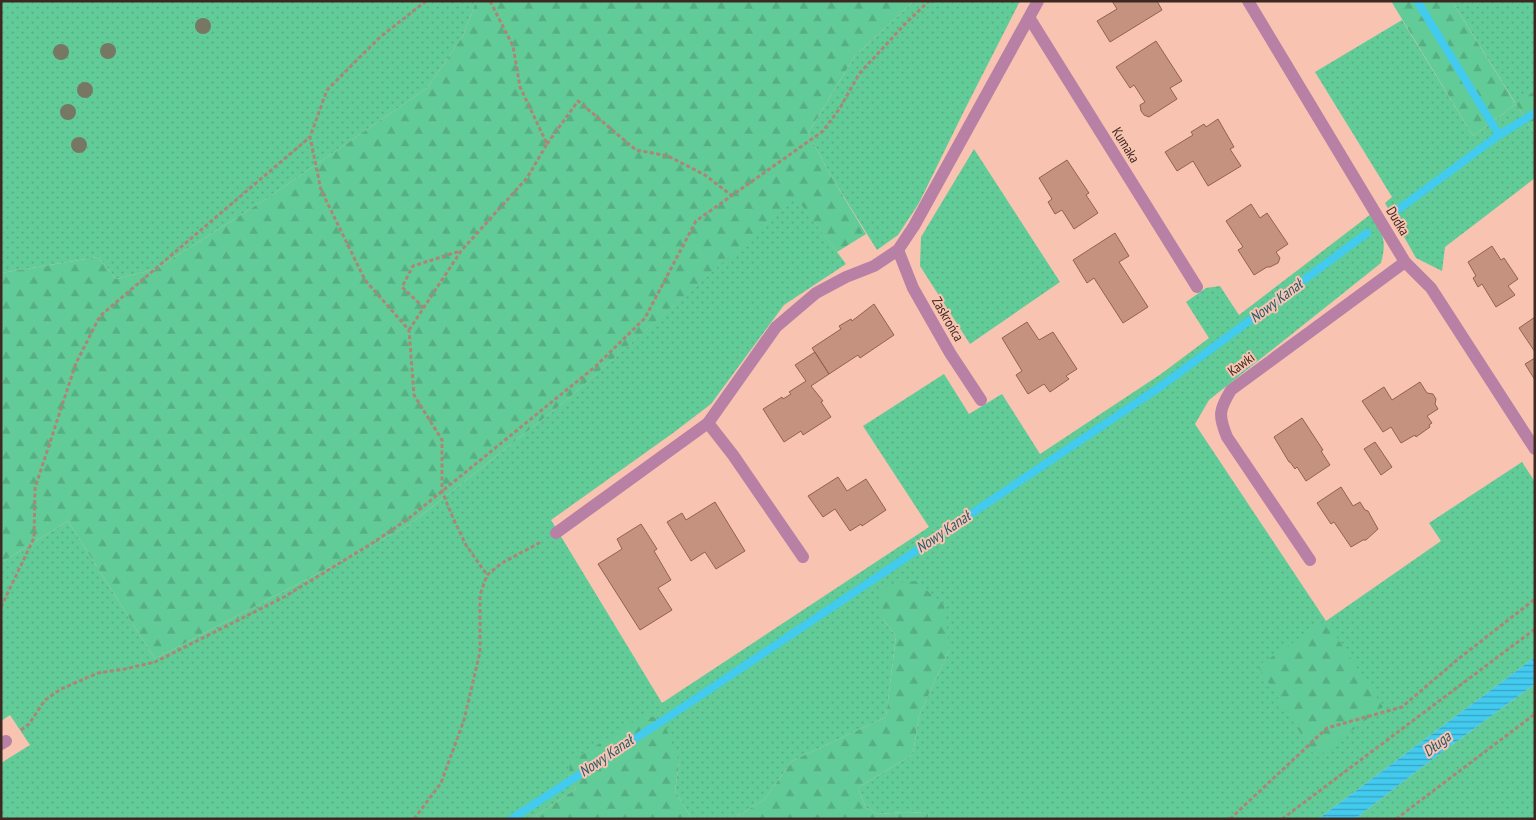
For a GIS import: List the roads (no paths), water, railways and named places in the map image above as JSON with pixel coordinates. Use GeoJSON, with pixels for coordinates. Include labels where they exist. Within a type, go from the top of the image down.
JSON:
{"type":"FeatureCollection","features":[{"type":"Feature","properties":{"kind":"street"},"geometry":{"type":"LineString","coordinates":[[556,533],[708,423],[776,327],[816,293],[846,277],[874,266],[898,250],[914,226],[1030,19],[1038,1]]}},
{"type":"Feature","properties":{"kind":"street","name":"Dudka"},"geometry":{"type":"LineString","coordinates":[[1248,1],[1405,262],[1432,288],[1535,449]]}},
{"type":"Feature","properties":{"kind":"street","name":"Kumaka"},"geometry":{"type":"LineString","coordinates":[[1030,19],[1197,287]]}},
{"type":"Feature","properties":{"kind":"street","name":"Zaskrońca"},"geometry":{"type":"LineString","coordinates":[[898,250],[912,288],[950,353],[981,400]]}},
{"type":"Feature","properties":{"kind":"street","name":"Kawki"},"geometry":{"type":"LineString","coordinates":[[1310,560],[1227,437],[1220,420],[1223,403],[1231,390],[1405,262]]}},
{"type":"Feature","properties":{"kind":"street"},"geometry":{"type":"LineString","coordinates":[[708,423],[733,455],[803,557]]}},
{"type":"Feature","properties":{"kind":"water","name":"Długa"},"geometry":{"type":"Polygon","coordinates":[[[1535,657],[1535,684],[1355,819],[1318,819],[1535,657]]]}},
{"type":"Feature","properties":{"kind":"waterway"},"geometry":{"type":"LineString","coordinates":[[1417,1],[1499,135]]}},
{"type":"Feature","properties":{"kind":"waterway","name":"Nowy Kanał"},"geometry":{"type":"LineString","coordinates":[[1399,209],[1499,135],[1535,113]]}},
{"type":"Feature","properties":{"kind":"waterway","name":"Nowy Kanał"},"geometry":{"type":"LineString","coordinates":[[511,819],[670,716],[1160,387],[1367,233]]}}]}
